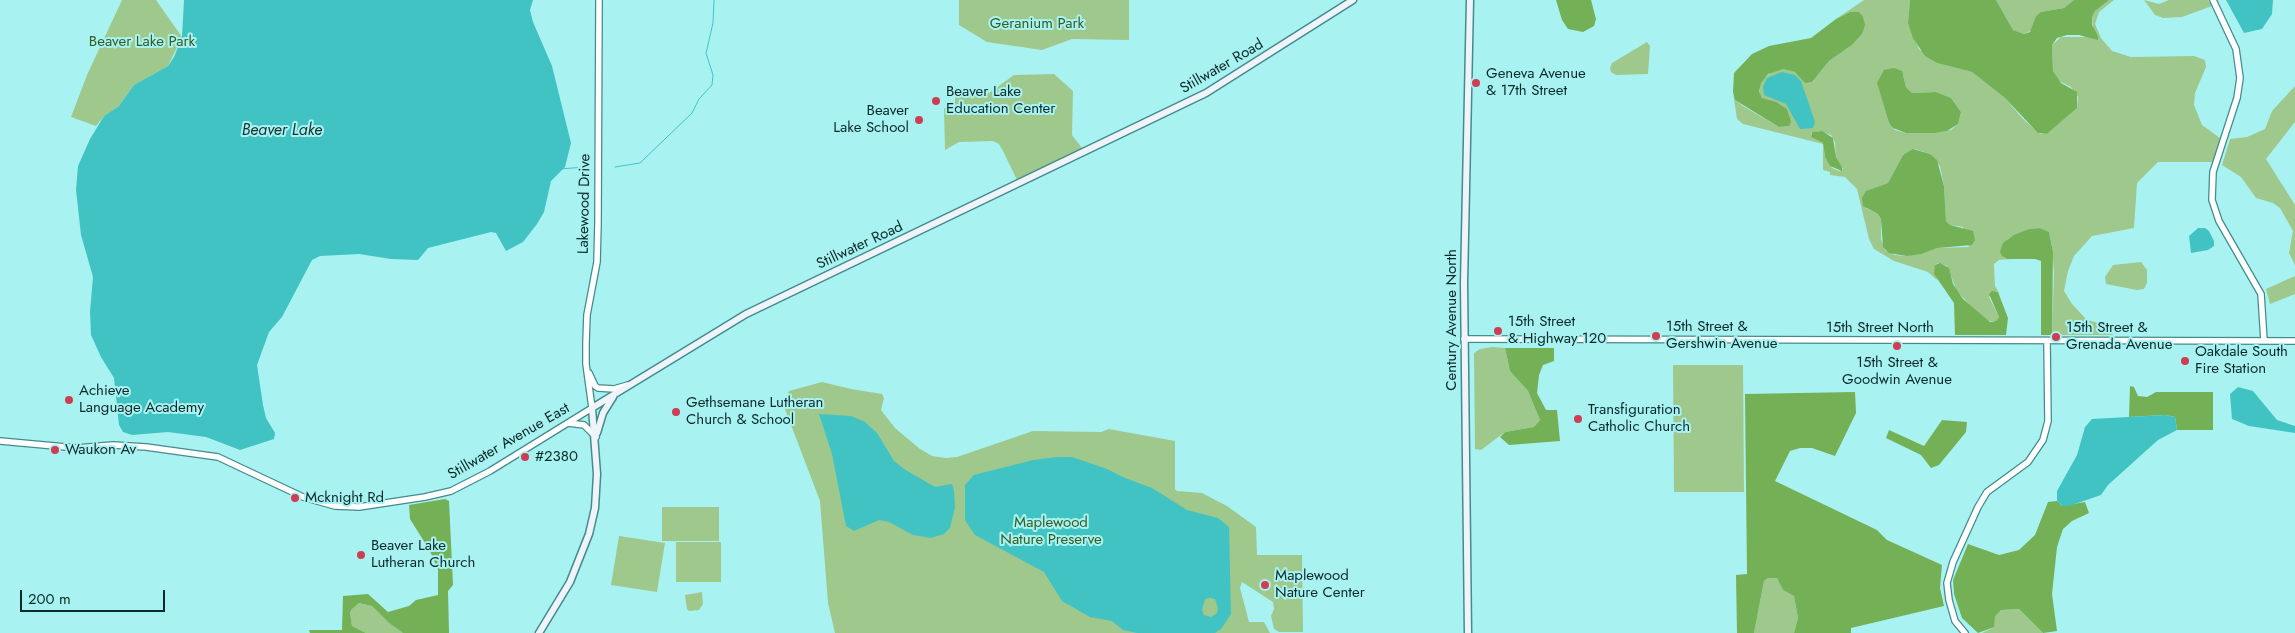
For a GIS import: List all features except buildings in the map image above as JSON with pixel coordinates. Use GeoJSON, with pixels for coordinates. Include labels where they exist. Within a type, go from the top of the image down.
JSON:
{"type":"FeatureCollection","features":[{"type":"Feature","properties":{"kind":"main road","name":"Stillwater Road"},"geometry":{"type":"LineString","coordinates":[[592,408],[746,314],[1206,92],[1353,0]]}},
{"type":"Feature","properties":{"kind":"main road","name":"Century Avenue North"},"geometry":{"type":"LineString","coordinates":[[1468,633],[1464,339],[1469,4]]}},
{"type":"Feature","properties":{"kind":"main road"},"geometry":{"type":"LineString","coordinates":[[596,437],[603,413],[619,391]]}},
{"type":"Feature","properties":{"kind":"main road"},"geometry":{"type":"LineString","coordinates":[[539,633],[570,582],[589,534],[597,488],[596,437],[592,408]]}},
{"type":"Feature","properties":{"kind":"street","name":"Lakewood Drive"},"geometry":{"type":"LineString","coordinates":[[592,408],[587,368],[588,315],[597,262],[599,0]]}},
{"type":"Feature","properties":{"kind":"street"},"geometry":{"type":"LineString","coordinates":[[2213,0],[2236,50],[2240,81],[2237,98],[2213,172],[2211,196],[2218,220],[2261,292],[2264,341]]}},
{"type":"Feature","properties":{"kind":"street","name":"15th Street North"},"geometry":{"type":"LineString","coordinates":[[1464,339],[2295,341]]}},
{"type":"Feature","properties":{"kind":"street"},"geometry":{"type":"LineString","coordinates":[[1965,633],[1955,621],[1949,600],[1947,583],[1952,562],[1987,492],[2028,462],[2043,440],[2048,421],[2046,341]]}},
{"type":"Feature","properties":{"kind":"street"},"geometry":{"type":"LineString","coordinates":[[587,368],[595,386],[598,388],[614,388],[630,384]]}},
{"type":"Feature","properties":{"kind":"street","name":"Stillwater Avenue East"},"geometry":{"type":"LineString","coordinates":[[0,441],[77,448],[113,445],[218,457],[303,498],[335,506],[359,506],[425,497],[451,491],[490,471],[592,408]]}},
{"type":"Feature","properties":{"kind":"street"},"geometry":{"type":"LineString","coordinates":[[566,423],[584,425],[596,437]]}},
{"type":"Feature","properties":{"kind":"green space","name":"Beaver Lake Park"},"geometry":{"type":"Polygon","coordinates":[[[122,0],[156,0],[182,37],[168,66],[134,85],[119,106],[104,116],[96,126],[71,117],[87,75],[122,0]]]}},
{"type":"Feature","properties":{"kind":"green space","name":"Geranium Park"},"geometry":{"type":"Polygon","coordinates":[[[959,0],[1129,0],[1129,40],[1072,39],[1042,50],[987,42],[959,25],[959,0]]]}},
{"type":"Feature","properties":{"kind":"green space"},"geometry":{"type":"Polygon","coordinates":[[[1556,0],[1591,0],[1596,19],[1594,26],[1583,32],[1568,29],[1562,20],[1556,0]]]}},
{"type":"Feature","properties":{"kind":"green space"},"geometry":{"type":"Polygon","coordinates":[[[1864,0],[1910,0],[1908,23],[1919,49],[1937,63],[1972,72],[2005,98],[2023,119],[2040,134],[2047,134],[2077,108],[2078,97],[2071,87],[2059,81],[2053,71],[2052,45],[2061,37],[2084,37],[2093,28],[2092,17],[2095,11],[2109,0],[2114,0],[2099,12],[2095,24],[2101,38],[2112,51],[2131,57],[2194,56],[2205,60],[2206,67],[2195,93],[2194,105],[2202,125],[2220,138],[2213,162],[2158,162],[2137,183],[2134,228],[2092,236],[2074,256],[2068,271],[2064,291],[2072,304],[2087,320],[2110,326],[2113,335],[2052,335],[2054,272],[2049,232],[2040,228],[2029,229],[2008,239],[2004,258],[2011,259],[1999,260],[1994,264],[1995,286],[2000,294],[1997,291],[1989,297],[1999,317],[1996,321],[1989,321],[1976,312],[1957,291],[1947,266],[1938,263],[1935,265],[1937,280],[1928,272],[1894,261],[1874,249],[1869,239],[1857,189],[1845,177],[1830,175],[1830,172],[1823,170],[1823,144],[1743,124],[1737,119],[1733,92],[1735,100],[1743,106],[1779,127],[1789,126],[1760,95],[1759,87],[1763,79],[1773,71],[1783,69],[1795,72],[1812,82],[1829,61],[1852,45],[1862,34],[1864,20],[1859,12],[1850,12],[1836,19],[1864,0]],[[1903,75],[1878,85],[1889,123],[1895,130],[1906,133],[1941,132],[1951,130],[1958,124],[1961,112],[1951,98],[1936,92],[1912,93],[1906,87],[1903,75]],[[1819,131],[1811,133],[1811,137],[1823,143],[1825,157],[1832,168],[1839,171],[1843,169],[1836,157],[1835,142],[1831,135],[1819,131]],[[1915,149],[1903,155],[1888,183],[1869,190],[1866,208],[1878,214],[1881,219],[1881,239],[1885,250],[1895,255],[1907,256],[1937,248],[1969,247],[1963,227],[1950,225],[1946,221],[1944,186],[1940,166],[1930,154],[1915,149]]]}},
{"type":"Feature","properties":{"kind":"green space"},"geometry":{"type":"Polygon","coordinates":[[[1910,0],[1996,0],[2013,30],[2024,34],[2030,32],[2036,16],[2041,12],[2064,8],[2074,0],[2109,0],[2095,11],[2092,17],[2092,25],[2098,40],[2079,35],[2067,35],[2057,38],[2052,45],[2053,71],[2061,83],[2077,92],[2077,108],[2047,134],[2038,133],[2005,98],[1972,72],[1937,63],[1925,56],[1913,38],[1908,23],[1910,0]]]}},
{"type":"Feature","properties":{"kind":"green space"},"geometry":{"type":"Polygon","coordinates":[[[1996,0],[2074,0],[2064,8],[2041,12],[2036,16],[2032,30],[2024,34],[2013,30],[1996,0]]]}},
{"type":"Feature","properties":{"kind":"green space"},"geometry":{"type":"Polygon","coordinates":[[[2144,0],[2159,4],[2169,0],[2208,0],[2212,6],[2182,17],[2163,18],[2155,15],[2144,0]]]}},
{"type":"Feature","properties":{"kind":"green space"},"geometry":{"type":"Polygon","coordinates":[[[1850,12],[1859,12],[1863,17],[1865,25],[1862,34],[1852,45],[1829,61],[1812,82],[1805,83],[1795,72],[1783,69],[1768,74],[1761,83],[1759,91],[1762,98],[1776,102],[1787,109],[1791,122],[1789,126],[1779,127],[1735,100],[1733,92],[1734,73],[1752,54],[1769,46],[1811,38],[1836,19],[1850,12]]]}},
{"type":"Feature","properties":{"kind":"green space"},"geometry":{"type":"Polygon","coordinates":[[[1647,42],[1650,46],[1648,74],[1616,75],[1611,72],[1612,63],[1647,42]]]}},
{"type":"Feature","properties":{"kind":"green space"},"geometry":{"type":"Polygon","coordinates":[[[1894,68],[1902,71],[1906,87],[1912,93],[1936,92],[1951,98],[1961,112],[1958,124],[1947,131],[1934,133],[1906,133],[1893,128],[1889,123],[1877,83],[1884,70],[1894,68]]]}},
{"type":"Feature","properties":{"kind":"green space"},"geometry":{"type":"Polygon","coordinates":[[[1054,74],[1073,91],[1072,135],[1085,152],[1019,184],[999,144],[993,141],[959,142],[945,150],[944,108],[955,107],[955,94],[989,93],[1014,75],[1054,74]]]}},
{"type":"Feature","properties":{"kind":"green space"},"geometry":{"type":"Polygon","coordinates":[[[2295,86],[2295,122],[2266,159],[2295,205],[2295,265],[2289,253],[2293,231],[2280,208],[2273,203],[2256,198],[2241,177],[2222,165],[2230,139],[2247,137],[2265,129],[2272,111],[2295,86]]]}},
{"type":"Feature","properties":{"kind":"green space"},"geometry":{"type":"Polygon","coordinates":[[[1822,131],[1833,138],[1836,157],[1842,167],[1842,171],[1830,166],[1825,157],[1823,143],[1811,137],[1812,132],[1822,131]]]}},
{"type":"Feature","properties":{"kind":"green space"},"geometry":{"type":"Polygon","coordinates":[[[1913,149],[1930,154],[1937,160],[1944,186],[1946,221],[1950,225],[1973,231],[1975,240],[1972,245],[1937,248],[1921,254],[1907,256],[1889,253],[1883,247],[1881,219],[1878,214],[1863,206],[1862,198],[1866,191],[1888,183],[1903,155],[1913,149]]]}},
{"type":"Feature","properties":{"kind":"green space"},"geometry":{"type":"Polygon","coordinates":[[[2040,228],[2049,232],[2053,252],[2052,335],[2041,335],[2041,261],[2035,259],[2007,259],[2000,252],[2003,243],[2014,235],[2029,229],[2040,228]]]}},
{"type":"Feature","properties":{"kind":"green space"},"geometry":{"type":"Polygon","coordinates":[[[2141,262],[2147,270],[2147,283],[2144,289],[2137,290],[2106,284],[2105,277],[2113,265],[2141,262]]]}},
{"type":"Feature","properties":{"kind":"green space"},"geometry":{"type":"Polygon","coordinates":[[[1940,263],[1949,268],[1953,284],[1963,299],[1990,322],[1996,321],[1999,317],[1989,294],[1992,291],[1998,292],[2008,318],[2006,335],[1955,335],[1954,303],[1934,274],[1935,265],[1940,263]]]}},
{"type":"Feature","properties":{"kind":"green space"},"geometry":{"type":"Polygon","coordinates":[[[2295,276],[2295,294],[2270,304],[2266,289],[2295,276]]]}},
{"type":"Feature","properties":{"kind":"green space"},"geometry":{"type":"Polygon","coordinates":[[[1492,347],[1505,348],[1510,371],[1528,391],[1540,420],[1534,427],[1505,432],[1481,450],[1475,449],[1474,353],[1480,349],[1492,347]]]}},
{"type":"Feature","properties":{"kind":"green space"},"geometry":{"type":"Polygon","coordinates":[[[1505,348],[1554,348],[1554,361],[1543,365],[1539,375],[1537,393],[1546,410],[1557,410],[1560,441],[1509,445],[1500,437],[1505,432],[1534,427],[1540,420],[1528,391],[1510,371],[1505,348]]]}},
{"type":"Feature","properties":{"kind":"green space"},"geometry":{"type":"Polygon","coordinates":[[[1673,365],[1743,365],[1744,492],[1674,492],[1673,365]]]}},
{"type":"Feature","properties":{"kind":"green space","name":"Maplewood Nature Preserve"},"geometry":{"type":"Polygon","coordinates":[[[822,382],[882,394],[884,398],[881,410],[895,428],[920,449],[932,456],[957,457],[1033,431],[1101,432],[1109,429],[1175,441],[1175,489],[1177,491],[1202,493],[1227,506],[1256,527],[1257,555],[1302,555],[1303,632],[1279,632],[1274,629],[1271,616],[1274,609],[1273,602],[1242,582],[1240,588],[1249,622],[1264,622],[1270,633],[835,633],[828,603],[820,501],[783,404],[789,391],[822,382]]]}},
{"type":"Feature","properties":{"kind":"green space"},"geometry":{"type":"Polygon","coordinates":[[[2130,386],[2134,387],[2138,396],[2147,397],[2156,392],[2213,392],[2213,430],[2177,430],[2175,417],[2165,415],[2129,417],[2130,386]]]}},
{"type":"Feature","properties":{"kind":"green space"},"geometry":{"type":"Polygon","coordinates":[[[1855,392],[1856,413],[1835,456],[1812,448],[1800,448],[1790,451],[1775,481],[1877,530],[1887,540],[1942,565],[1940,588],[1944,606],[1851,628],[1851,633],[1794,633],[1798,618],[1794,596],[1783,590],[1777,578],[1768,578],[1764,581],[1754,633],[1737,633],[1736,575],[1747,574],[1745,394],[1855,392]]]}},
{"type":"Feature","properties":{"kind":"green space"},"geometry":{"type":"Polygon","coordinates":[[[1942,420],[1967,422],[1966,432],[1939,465],[1931,468],[1921,455],[1886,438],[1889,430],[1924,446],[1942,420]]]}},
{"type":"Feature","properties":{"kind":"green space"},"geometry":{"type":"Polygon","coordinates":[[[445,499],[449,501],[453,585],[448,591],[449,633],[403,633],[389,623],[372,606],[359,603],[350,613],[352,626],[366,633],[310,633],[309,630],[342,630],[343,596],[368,594],[388,612],[409,606],[416,600],[438,595],[438,570],[430,551],[410,519],[409,505],[445,499]]]}},
{"type":"Feature","properties":{"kind":"green space"},"geometry":{"type":"Polygon","coordinates":[[[2057,501],[2062,506],[2085,502],[2089,513],[2072,521],[2063,529],[2057,547],[2052,594],[2057,631],[2043,633],[2019,609],[2001,610],[1995,616],[1994,627],[1978,633],[1962,618],[1954,594],[1953,580],[1968,544],[1999,555],[2019,550],[2035,535],[2048,502],[2057,501]]]}},
{"type":"Feature","properties":{"kind":"green space"},"geometry":{"type":"Polygon","coordinates":[[[662,507],[719,507],[719,541],[662,541],[662,507]]]}},
{"type":"Feature","properties":{"kind":"green space"},"geometry":{"type":"Polygon","coordinates":[[[619,536],[665,543],[657,592],[611,585],[619,536]]]}},
{"type":"Feature","properties":{"kind":"green space"},"geometry":{"type":"Polygon","coordinates":[[[676,542],[721,542],[721,582],[676,582],[676,542]]]}},
{"type":"Feature","properties":{"kind":"green space"},"geometry":{"type":"Polygon","coordinates":[[[1768,578],[1777,578],[1783,590],[1794,596],[1798,618],[1794,633],[1754,633],[1764,581],[1768,578]]]}},
{"type":"Feature","properties":{"kind":"green space"},"geometry":{"type":"Polygon","coordinates":[[[702,592],[703,604],[699,610],[689,611],[685,595],[702,592]]]}},
{"type":"Feature","properties":{"kind":"green space"},"geometry":{"type":"Polygon","coordinates":[[[359,603],[372,606],[389,623],[403,633],[366,633],[352,626],[350,614],[352,609],[359,603]]]}},
{"type":"Feature","properties":{"kind":"green space"},"geometry":{"type":"Polygon","coordinates":[[[2019,609],[2043,633],[1982,633],[1994,627],[1994,616],[2001,610],[2019,609]]]}},
{"type":"Feature","properties":{"kind":"water","name":"Beaver Lake"},"geometry":{"type":"Polygon","coordinates":[[[184,0],[533,0],[530,10],[533,22],[552,66],[571,143],[565,167],[551,181],[544,212],[537,224],[523,242],[506,251],[496,233],[491,232],[428,248],[418,260],[391,259],[359,254],[320,256],[312,260],[282,317],[269,332],[257,365],[263,405],[266,418],[275,433],[274,439],[240,450],[206,437],[168,432],[132,435],[123,432],[119,425],[114,378],[101,357],[91,335],[90,312],[93,277],[81,235],[76,190],[78,166],[90,139],[104,116],[119,106],[134,85],[168,66],[174,57],[182,37],[184,0]]]}},
{"type":"Feature","properties":{"kind":"water"},"geometry":{"type":"Polygon","coordinates":[[[2226,0],[2273,0],[2272,14],[2262,29],[2244,33],[2226,0]]]}},
{"type":"Feature","properties":{"kind":"water"},"geometry":{"type":"Polygon","coordinates":[[[1782,72],[1795,75],[1801,81],[1815,122],[1813,128],[1800,129],[1786,104],[1764,95],[1763,87],[1767,78],[1782,72]]]}},
{"type":"Feature","properties":{"kind":"water"},"geometry":{"type":"Polygon","coordinates":[[[2198,228],[2205,228],[2209,231],[2214,241],[2214,246],[2208,250],[2191,253],[2189,236],[2198,228]]]}},
{"type":"Feature","properties":{"kind":"water"},"geometry":{"type":"Polygon","coordinates":[[[2238,387],[2253,391],[2277,420],[2295,426],[2295,433],[2249,426],[2232,419],[2230,394],[2238,387]]]}},
{"type":"Feature","properties":{"kind":"water"},"geometry":{"type":"Polygon","coordinates":[[[819,414],[851,416],[865,422],[877,433],[894,461],[904,469],[935,487],[952,484],[955,507],[950,528],[944,534],[931,538],[913,535],[889,522],[879,520],[854,531],[846,526],[832,454],[819,414]]]}},
{"type":"Feature","properties":{"kind":"water"},"geometry":{"type":"Polygon","coordinates":[[[2165,415],[2175,417],[2177,430],[2158,440],[2108,485],[2101,495],[2069,506],[2062,506],[2057,501],[2057,491],[2077,455],[2085,427],[2092,419],[2165,415]]]}},
{"type":"Feature","properties":{"kind":"water"},"geometry":{"type":"Polygon","coordinates":[[[1072,457],[1152,488],[1187,510],[1218,518],[1229,527],[1231,614],[1222,628],[1215,633],[1137,633],[1123,630],[1112,621],[1090,617],[1062,601],[1044,572],[975,535],[965,520],[965,485],[974,475],[1033,460],[1072,457]],[[1205,599],[1202,610],[1204,615],[1211,617],[1217,613],[1218,608],[1215,599],[1205,599]]]}},
{"type":"Feature","properties":{"kind":"waterway"},"geometry":{"type":"LineString","coordinates":[[615,167],[640,163],[692,113],[699,99],[712,85],[713,75],[706,53],[713,23],[714,0]]}},
{"type":"Feature","properties":{"kind":"waterway"},"geometry":{"type":"LineString","coordinates":[[560,169],[585,167]]}},
{"type":"Feature","properties":{"kind":"place","name":"Geneva Avenue & 17th Street"},"geometry":{"type":"Point","coordinates":[1476,83]}},
{"type":"Feature","properties":{"kind":"place","name":"Beaver Lake Education Center"},"geometry":{"type":"Point","coordinates":[936,101]}},
{"type":"Feature","properties":{"kind":"place","name":"Beaver Lake School"},"geometry":{"type":"Point","coordinates":[919,120]}},
{"type":"Feature","properties":{"kind":"place","name":"15th Street & Highway 120"},"geometry":{"type":"Point","coordinates":[1498,331]}},
{"type":"Feature","properties":{"kind":"place","name":"15th Street & Gershwin Avenue"},"geometry":{"type":"Point","coordinates":[1656,336]}},
{"type":"Feature","properties":{"kind":"place","name":"15th Street & Grenada Avenue"},"geometry":{"type":"Point","coordinates":[2056,337]}},
{"type":"Feature","properties":{"kind":"place","name":"15th Street & Goodwin Avenue"},"geometry":{"type":"Point","coordinates":[1897,346]}},
{"type":"Feature","properties":{"kind":"place","name":"Oakdale South Fire Station"},"geometry":{"type":"Point","coordinates":[2185,361]}},
{"type":"Feature","properties":{"kind":"place","name":"Achieve Language Academy"},"geometry":{"type":"Point","coordinates":[69,400]}},
{"type":"Feature","properties":{"kind":"place","name":"Gethsemane Lutheran Church & School"},"geometry":{"type":"Point","coordinates":[676,412]}},
{"type":"Feature","properties":{"kind":"place","name":"Transfiguration Catholic Church"},"geometry":{"type":"Point","coordinates":[1578,419]}},
{"type":"Feature","properties":{"kind":"place","name":"Waukon Av"},"geometry":{"type":"Point","coordinates":[55,450]}},
{"type":"Feature","properties":{"kind":"place","name":"#2380"},"geometry":{"type":"Point","coordinates":[525,457]}},
{"type":"Feature","properties":{"kind":"place","name":"Mcknight Rd"},"geometry":{"type":"Point","coordinates":[295,498]}},
{"type":"Feature","properties":{"kind":"place","name":"Beaver Lake Lutheran Church"},"geometry":{"type":"Point","coordinates":[361,555]}},
{"type":"Feature","properties":{"kind":"place","name":"Maplewood Nature Center"},"geometry":{"type":"Point","coordinates":[1265,585]}}]}
